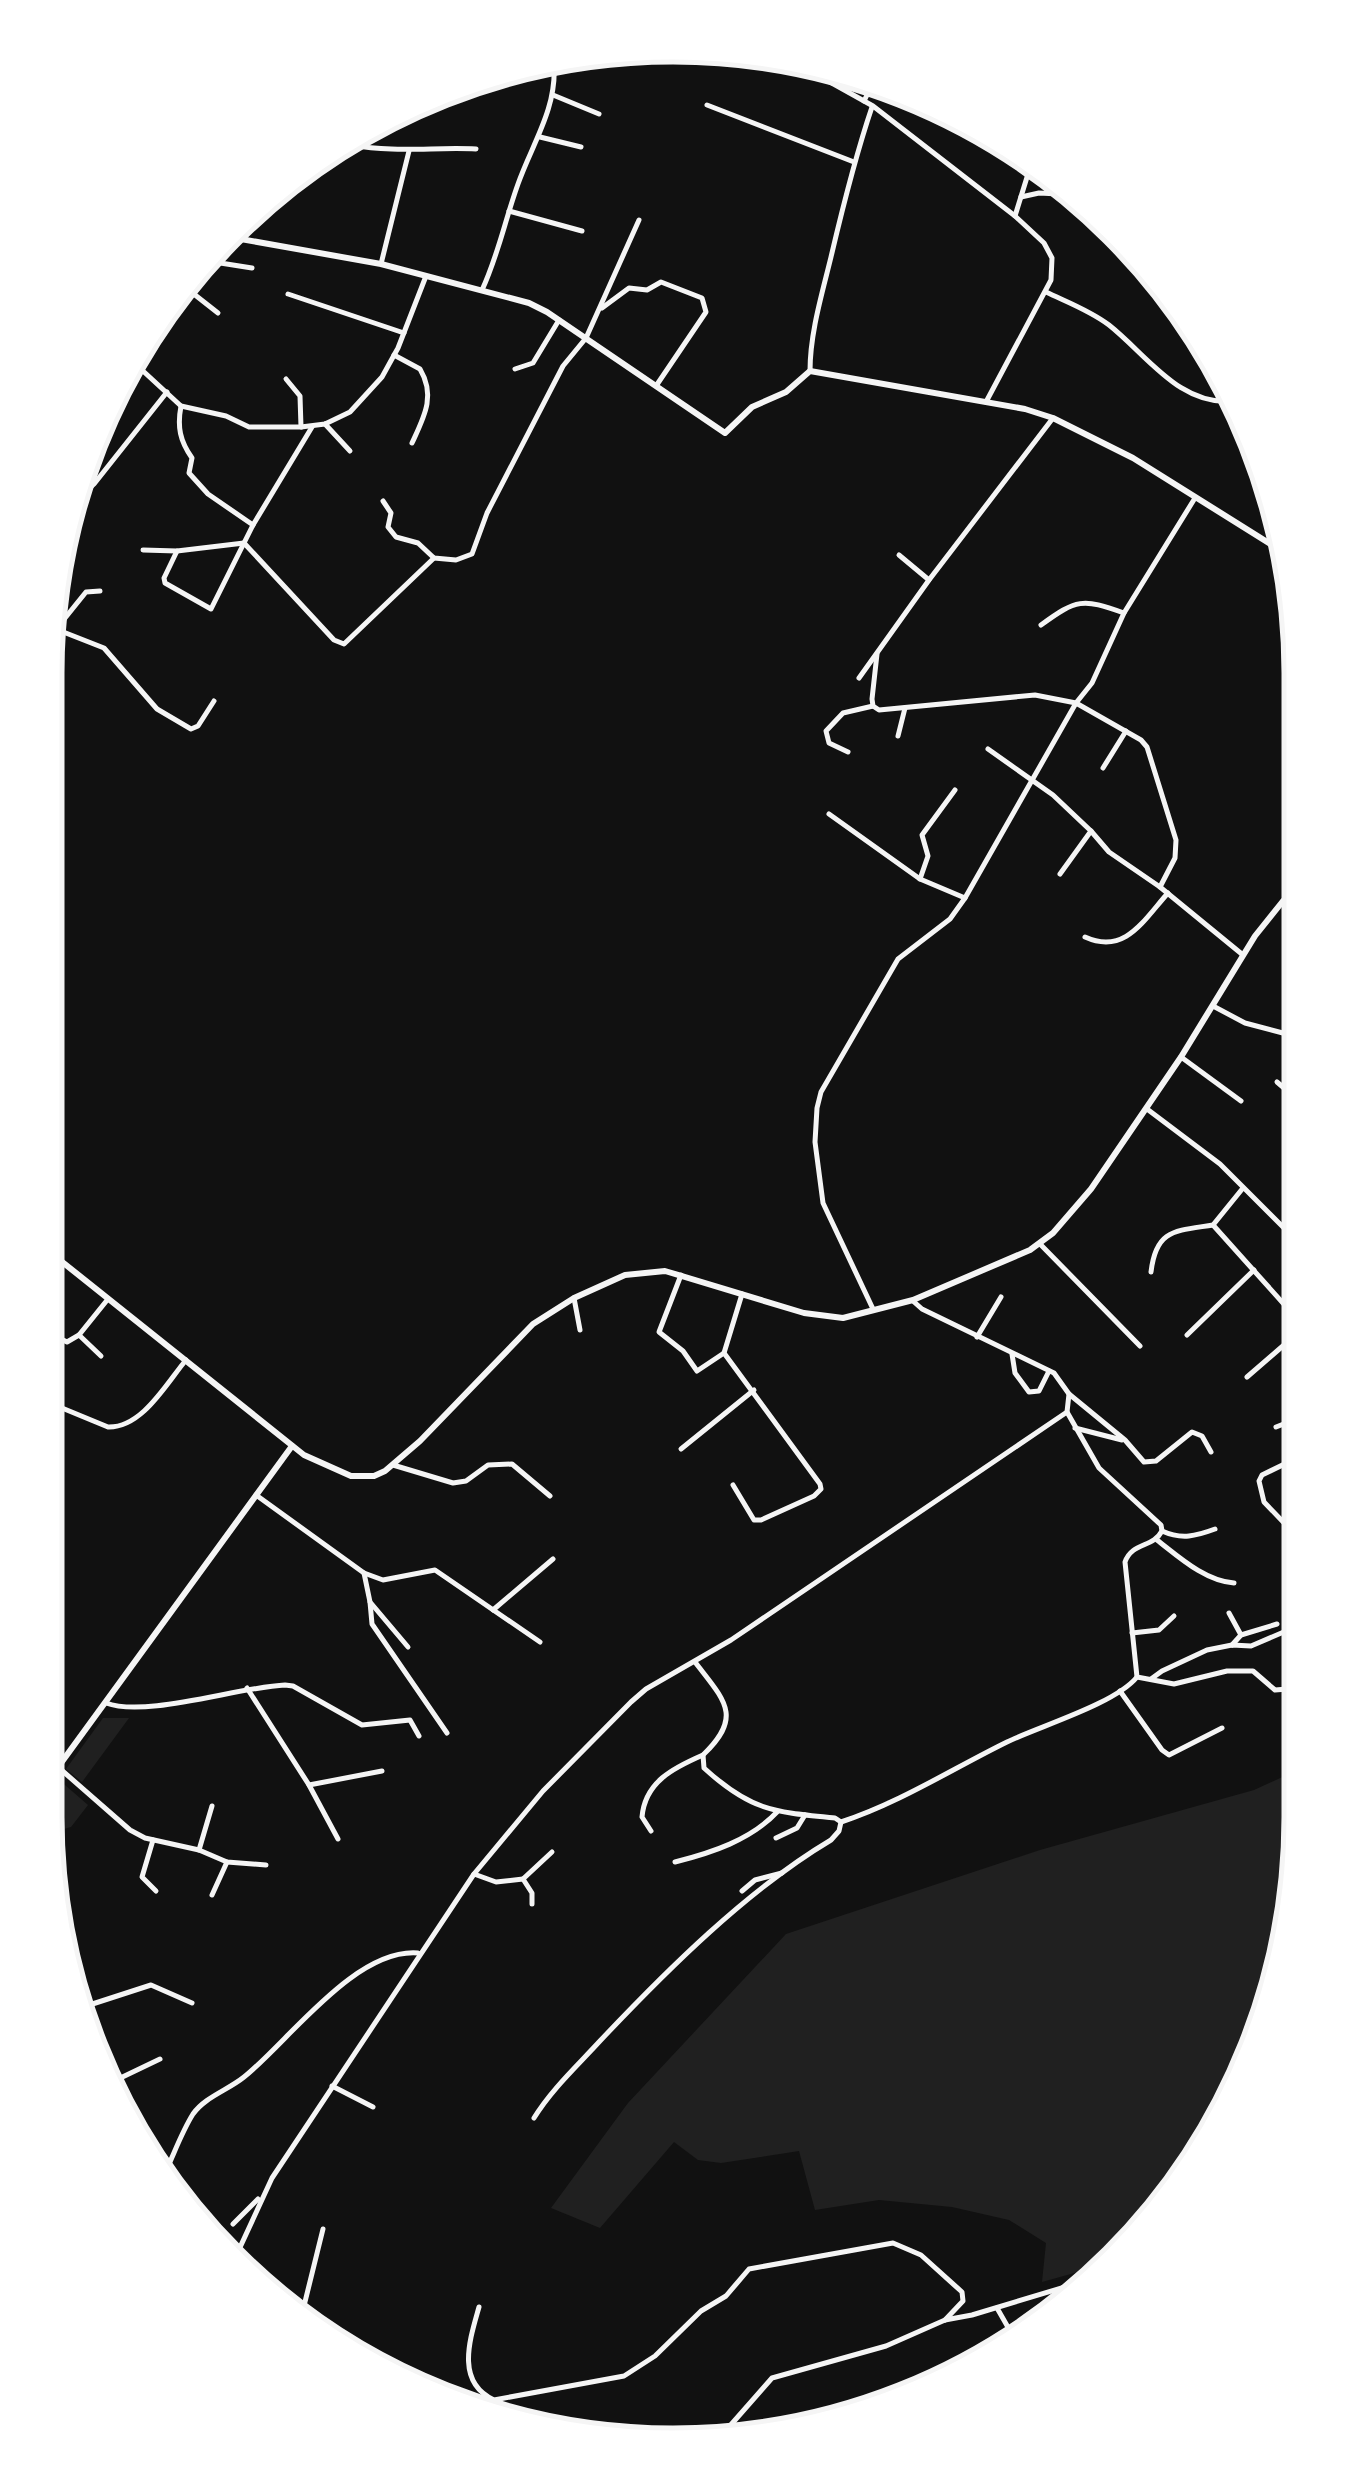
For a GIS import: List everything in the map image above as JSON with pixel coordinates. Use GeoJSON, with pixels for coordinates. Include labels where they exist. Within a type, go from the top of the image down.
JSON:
{"type":"FeatureCollection","features":[{"type":"Feature","properties":{"kind":"street"},"geometry":{"type":"LineString","coordinates":[[482,290],[519,181],[540,137],[553,95],[554,74]]}},
{"type":"Feature","properties":{"kind":"street"},"geometry":{"type":"LineString","coordinates":[[832,83],[872,106],[1015,216],[1044,243],[1052,258],[1053,270],[1046,292],[986,402]]}},
{"type":"Feature","properties":{"kind":"street"},"geometry":{"type":"LineString","coordinates":[[864,102],[868,94]]}},
{"type":"Feature","properties":{"kind":"street"},"geometry":{"type":"LineString","coordinates":[[553,95],[599,114]]}},
{"type":"Feature","properties":{"kind":"street"},"geometry":{"type":"LineString","coordinates":[[707,105],[854,162]]}},
{"type":"Feature","properties":{"kind":"street"},"geometry":{"type":"LineString","coordinates":[[243,239],[382,264],[529,303],[560,320],[724,433],[752,406],[786,392],[810,371],[811,342],[854,162],[872,106]]}},
{"type":"Feature","properties":{"kind":"street"},"geometry":{"type":"LineString","coordinates":[[540,137],[582,147]]}},
{"type":"Feature","properties":{"kind":"street"},"geometry":{"type":"LineString","coordinates":[[364,146],[408,151],[428,147],[476,149]]}},
{"type":"Feature","properties":{"kind":"street"},"geometry":{"type":"LineString","coordinates":[[382,264],[408,151]]}},
{"type":"Feature","properties":{"kind":"street"},"geometry":{"type":"LineString","coordinates":[[1015,216],[1027,176]]}},
{"type":"Feature","properties":{"kind":"street"},"geometry":{"type":"LineString","coordinates":[[1021,197],[1051,194]]}},
{"type":"Feature","properties":{"kind":"street"},"geometry":{"type":"LineString","coordinates":[[509,212],[582,231]]}},
{"type":"Feature","properties":{"kind":"street"},"geometry":{"type":"LineString","coordinates":[[383,501],[392,514],[390,533],[424,546],[434,558],[456,560],[472,554],[487,513],[564,366],[586,338],[600,310],[639,220]]}},
{"type":"Feature","properties":{"kind":"street"},"geometry":{"type":"LineString","coordinates":[[221,263],[252,268]]}},
{"type":"Feature","properties":{"kind":"street"},"geometry":{"type":"LineString","coordinates":[[143,370],[181,406],[226,416],[249,427],[301,428],[325,424],[350,412],[382,377],[426,276]]}},
{"type":"Feature","properties":{"kind":"street"},"geometry":{"type":"LineString","coordinates":[[600,310],[629,288],[647,290],[661,282],[702,298],[706,312],[656,386]]}},
{"type":"Feature","properties":{"kind":"street"},"geometry":{"type":"LineString","coordinates":[[1046,292],[1106,323],[1186,392],[1220,400]]}},
{"type":"Feature","properties":{"kind":"street"},"geometry":{"type":"LineString","coordinates":[[195,294],[218,313]]}},
{"type":"Feature","properties":{"kind":"street"},"geometry":{"type":"LineString","coordinates":[[288,294],[404,333]]}},
{"type":"Feature","properties":{"kind":"street"},"geometry":{"type":"LineString","coordinates":[[515,370],[533,363],[560,320]]}},
{"type":"Feature","properties":{"kind":"street"},"geometry":{"type":"LineString","coordinates":[[394,355],[420,369],[429,397],[429,406],[412,443]]}},
{"type":"Feature","properties":{"kind":"street"},"geometry":{"type":"LineString","coordinates":[[810,371],[1026,409],[1053,418],[1133,458],[1271,545]]}},
{"type":"Feature","properties":{"kind":"street"},"geometry":{"type":"LineString","coordinates":[[286,379],[300,396],[301,428]]}},
{"type":"Feature","properties":{"kind":"street"},"geometry":{"type":"LineString","coordinates":[[92,486],[167,392]]}},
{"type":"Feature","properties":{"kind":"street"},"geometry":{"type":"LineString","coordinates":[[181,406],[178,428],[192,458],[190,473],[208,494],[253,525]]}},
{"type":"Feature","properties":{"kind":"street"},"geometry":{"type":"LineString","coordinates":[[859,678],[928,580],[1053,418]]}},
{"type":"Feature","properties":{"kind":"street"},"geometry":{"type":"LineString","coordinates":[[325,424],[350,450]]}},
{"type":"Feature","properties":{"kind":"street"},"geometry":{"type":"LineString","coordinates":[[177,552],[164,578],[165,584],[211,609],[253,525],[313,425]]}},
{"type":"Feature","properties":{"kind":"street"},"geometry":{"type":"LineString","coordinates":[[874,1312],[823,1204],[815,1142],[821,1092],[898,959],[950,919],[965,898],[1076,703],[1092,684],[1124,613],[1194,498]]}},
{"type":"Feature","properties":{"kind":"street"},"geometry":{"type":"LineString","coordinates":[[244,543],[291,597],[334,640],[344,644],[434,558]]}},
{"type":"Feature","properties":{"kind":"street"},"geometry":{"type":"LineString","coordinates":[[142,550],[177,552],[244,543]]}},
{"type":"Feature","properties":{"kind":"street"},"geometry":{"type":"LineString","coordinates":[[899,555],[928,580]]}},
{"type":"Feature","properties":{"kind":"street"},"geometry":{"type":"LineString","coordinates":[[66,617],[84,593],[100,591]]}},
{"type":"Feature","properties":{"kind":"street"},"geometry":{"type":"LineString","coordinates":[[1040,624],[1079,600],[1124,613]]}},
{"type":"Feature","properties":{"kind":"street"},"geometry":{"type":"LineString","coordinates":[[64,631],[104,648],[157,709],[191,728],[198,726],[214,701]]}},
{"type":"Feature","properties":{"kind":"street"},"geometry":{"type":"LineString","coordinates":[[873,706],[876,654]]}},
{"type":"Feature","properties":{"kind":"street"},"geometry":{"type":"LineString","coordinates":[[848,752],[829,743],[826,732],[843,712],[873,706],[880,710],[1035,695],[1076,703],[1148,747],[1176,840],[1175,858],[1160,887]]}},
{"type":"Feature","properties":{"kind":"street"},"geometry":{"type":"LineString","coordinates":[[898,736],[905,708]]}},
{"type":"Feature","properties":{"kind":"street"},"geometry":{"type":"LineString","coordinates":[[1103,768],[1126,731]]}},
{"type":"Feature","properties":{"kind":"street"},"geometry":{"type":"LineString","coordinates":[[988,749],[1032,780],[1091,831],[1109,852],[1168,893],[1243,955]]}},
{"type":"Feature","properties":{"kind":"street"},"geometry":{"type":"LineString","coordinates":[[920,879],[928,856],[922,835],[955,790]]}},
{"type":"Feature","properties":{"kind":"street"},"geometry":{"type":"LineString","coordinates":[[829,814],[920,879],[965,898]]}},
{"type":"Feature","properties":{"kind":"street"},"geometry":{"type":"LineString","coordinates":[[1060,874],[1091,831]]}},
{"type":"Feature","properties":{"kind":"street"},"geometry":{"type":"LineString","coordinates":[[1085,937],[1103,945],[1118,942],[1168,893]]}},
{"type":"Feature","properties":{"kind":"street"},"geometry":{"type":"LineString","coordinates":[[62,1262],[292,1446],[322,1466],[351,1476],[374,1476],[420,1441],[520,1335],[574,1298],[636,1272],[680,1275],[828,1318],[874,1312],[913,1300],[1040,1244],[1091,1189],[1182,1057],[1243,955],[1282,902],[1284,905]]}},
{"type":"Feature","properties":{"kind":"street"},"geometry":{"type":"LineString","coordinates":[[1213,1006],[1245,1023],[1284,1033]]}},
{"type":"Feature","properties":{"kind":"street"},"geometry":{"type":"LineString","coordinates":[[1182,1057],[1240,1101]]}},
{"type":"Feature","properties":{"kind":"street"},"geometry":{"type":"LineString","coordinates":[[1277,1082],[1284,1088]]}},
{"type":"Feature","properties":{"kind":"street"},"geometry":{"type":"LineString","coordinates":[[1147,1108],[1220,1164],[1284,1228]]}},
{"type":"Feature","properties":{"kind":"street"},"geometry":{"type":"LineString","coordinates":[[1151,1272],[1153,1254],[1164,1236],[1213,1224],[1243,1188]]}},
{"type":"Feature","properties":{"kind":"street"},"geometry":{"type":"LineString","coordinates":[[1213,1224],[1284,1304]]}},
{"type":"Feature","properties":{"kind":"street"},"geometry":{"type":"LineString","coordinates":[[1040,1244],[1140,1346]]}},
{"type":"Feature","properties":{"kind":"street"},"geometry":{"type":"LineString","coordinates":[[1186,1335],[1254,1270]]}},
{"type":"Feature","properties":{"kind":"street"},"geometry":{"type":"LineString","coordinates":[[680,1275],[659,1332],[682,1351],[698,1372],[724,1353],[742,1294]]}},
{"type":"Feature","properties":{"kind":"street"},"geometry":{"type":"LineString","coordinates":[[977,1337],[1001,1296]]}},
{"type":"Feature","properties":{"kind":"street"},"geometry":{"type":"LineString","coordinates":[[62,1341],[78,1335],[108,1298]]}},
{"type":"Feature","properties":{"kind":"street"},"geometry":{"type":"LineString","coordinates":[[574,1298],[580,1330]]}},
{"type":"Feature","properties":{"kind":"street"},"geometry":{"type":"LineString","coordinates":[[913,1300],[922,1309],[1049,1371],[1144,1462],[1150,1463],[1192,1432],[1202,1436],[1211,1452]]}},
{"type":"Feature","properties":{"kind":"street"},"geometry":{"type":"LineString","coordinates":[[78,1335],[101,1356]]}},
{"type":"Feature","properties":{"kind":"street"},"geometry":{"type":"LineString","coordinates":[[1246,1376],[1284,1344]]}},
{"type":"Feature","properties":{"kind":"street"},"geometry":{"type":"LineString","coordinates":[[724,1353],[821,1489],[814,1496],[754,1520],[734,1484]]}},
{"type":"Feature","properties":{"kind":"street"},"geometry":{"type":"LineString","coordinates":[[1012,1354],[1016,1373],[1029,1392],[1039,1390],[1049,1371]]}},
{"type":"Feature","properties":{"kind":"street"},"geometry":{"type":"LineString","coordinates":[[62,1408],[119,1428],[141,1414],[186,1360]]}},
{"type":"Feature","properties":{"kind":"street"},"geometry":{"type":"LineString","coordinates":[[681,1449],[754,1390]]}},
{"type":"Feature","properties":{"kind":"street"},"geometry":{"type":"LineString","coordinates":[[1070,1394],[1067,1412],[1099,1468],[1156,1519],[1162,1532],[1190,1537],[1215,1528]]}},
{"type":"Feature","properties":{"kind":"street"},"geometry":{"type":"LineString","coordinates":[[240,2248],[261,2198],[474,1874],[543,1791],[631,1702],[1067,1412]]}},
{"type":"Feature","properties":{"kind":"street"},"geometry":{"type":"LineString","coordinates":[[1276,1427],[1284,1424]]}},
{"type":"Feature","properties":{"kind":"street"},"geometry":{"type":"LineString","coordinates":[[1074,1428],[1125,1440]]}},
{"type":"Feature","properties":{"kind":"street"},"geometry":{"type":"LineString","coordinates":[[62,1762],[292,1446]]}},
{"type":"Feature","properties":{"kind":"street"},"geometry":{"type":"LineString","coordinates":[[393,1465],[453,1484],[488,1465],[512,1464],[550,1496]]}},
{"type":"Feature","properties":{"kind":"street"},"geometry":{"type":"LineString","coordinates":[[1284,1465],[1258,1481],[1264,1502],[1284,1522]]}},
{"type":"Feature","properties":{"kind":"street"},"geometry":{"type":"LineString","coordinates":[[256,1495],[364,1573],[383,1580],[434,1570],[540,1642]]}},
{"type":"Feature","properties":{"kind":"street"},"geometry":{"type":"LineString","coordinates":[[1137,1677],[1124,1562],[1129,1553],[1157,1540],[1162,1532]]}},
{"type":"Feature","properties":{"kind":"street"},"geometry":{"type":"LineString","coordinates":[[1157,1540],[1194,1567],[1218,1580],[1234,1583]]}},
{"type":"Feature","properties":{"kind":"street"},"geometry":{"type":"LineString","coordinates":[[493,1610],[553,1559]]}},
{"type":"Feature","properties":{"kind":"street"},"geometry":{"type":"LineString","coordinates":[[364,1573],[372,1624],[447,1733]]}},
{"type":"Feature","properties":{"kind":"street"},"geometry":{"type":"LineString","coordinates":[[370,1602],[408,1647]]}},
{"type":"Feature","properties":{"kind":"street"},"geometry":{"type":"LineString","coordinates":[[1229,1613],[1240,1635]]}},
{"type":"Feature","properties":{"kind":"street"},"geometry":{"type":"LineString","coordinates":[[1132,1633],[1159,1630],[1174,1616]]}},
{"type":"Feature","properties":{"kind":"street"},"geometry":{"type":"LineString","coordinates":[[1232,1644],[1240,1635],[1276,1624]]}},
{"type":"Feature","properties":{"kind":"street"},"geometry":{"type":"LineString","coordinates":[[1151,1680],[1162,1670],[1207,1650],[1232,1644],[1251,1646],[1284,1633]]}},
{"type":"Feature","properties":{"kind":"street"},"geometry":{"type":"LineString","coordinates":[[651,1831],[642,1817],[646,1793],[664,1777],[704,1755],[722,1738],[726,1708],[721,1695],[695,1662]]}},
{"type":"Feature","properties":{"kind":"street"},"geometry":{"type":"LineString","coordinates":[[1137,1677],[1174,1684],[1228,1672],[1253,1671],[1275,1690],[1284,1689]]}},
{"type":"Feature","properties":{"kind":"street"},"geometry":{"type":"LineString","coordinates":[[840,1822],[886,1806],[1011,1740],[1120,1692],[1137,1677]]}},
{"type":"Feature","properties":{"kind":"street"},"geometry":{"type":"LineString","coordinates":[[106,1703],[124,1707],[162,1704],[247,1688],[294,1686],[362,1726],[407,1719],[419,1736]]}},
{"type":"Feature","properties":{"kind":"street"},"geometry":{"type":"LineString","coordinates":[[247,1688],[309,1785],[338,1839]]}},
{"type":"Feature","properties":{"kind":"street"},"geometry":{"type":"LineString","coordinates":[[1120,1692],[1169,1755],[1222,1728]]}},
{"type":"Feature","properties":{"kind":"street"},"geometry":{"type":"LineString","coordinates":[[704,1755],[704,1768],[747,1802],[777,1812],[835,1818],[840,1822]]}},
{"type":"Feature","properties":{"kind":"street"},"geometry":{"type":"LineString","coordinates":[[62,1770],[130,1830],[227,1862],[266,1865]]}},
{"type":"Feature","properties":{"kind":"street"},"geometry":{"type":"LineString","coordinates":[[309,1785],[382,1771]]}},
{"type":"Feature","properties":{"kind":"street"},"geometry":{"type":"LineString","coordinates":[[199,1850],[212,1806]]}},
{"type":"Feature","properties":{"kind":"street"},"geometry":{"type":"LineString","coordinates":[[675,1862],[757,1831],[777,1812]]}},
{"type":"Feature","properties":{"kind":"street"},"geometry":{"type":"LineString","coordinates":[[776,1838],[797,1828],[804,1815]]}},
{"type":"Feature","properties":{"kind":"street"},"geometry":{"type":"LineString","coordinates":[[534,2118],[630,2010],[715,1931],[785,1872],[831,1840],[840,1822]]}},
{"type":"Feature","properties":{"kind":"street"},"geometry":{"type":"LineString","coordinates":[[153,1840],[142,1876],[156,1891]]}},
{"type":"Feature","properties":{"kind":"street"},"geometry":{"type":"LineString","coordinates":[[474,1874],[496,1882],[523,1879],[552,1852]]}},
{"type":"Feature","properties":{"kind":"street"},"geometry":{"type":"LineString","coordinates":[[212,1895],[227,1862]]}},
{"type":"Feature","properties":{"kind":"street"},"geometry":{"type":"LineString","coordinates":[[742,1891],[756,1880],[785,1872]]}},
{"type":"Feature","properties":{"kind":"street"},"geometry":{"type":"LineString","coordinates":[[523,1879],[532,1893],[532,1904]]}},
{"type":"Feature","properties":{"kind":"street"},"geometry":{"type":"LineString","coordinates":[[170,2163],[193,2114],[245,2077],[305,2016],[387,1958],[407,1952],[419,1954]]}},
{"type":"Feature","properties":{"kind":"street"},"geometry":{"type":"LineString","coordinates":[[92,2004],[151,1984],[192,2003]]}},
{"type":"Feature","properties":{"kind":"street"},"geometry":{"type":"LineString","coordinates":[[122,2077],[160,2059]]}},
{"type":"Feature","properties":{"kind":"street"},"geometry":{"type":"LineString","coordinates":[[332,2086],[374,2107]]}},
{"type":"Feature","properties":{"kind":"street"},"geometry":{"type":"LineString","coordinates":[[233,2224],[261,2198]]}},
{"type":"Feature","properties":{"kind":"street"},"geometry":{"type":"LineString","coordinates":[[305,2304],[323,2229]]}},
{"type":"Feature","properties":{"kind":"street"},"geometry":{"type":"LineString","coordinates":[[479,2307],[468,2366],[477,2387],[494,2400],[624,2376],[655,2356],[701,2311],[726,2296],[749,2269],[806,2257],[893,2242],[906,2246],[962,2292],[963,2301],[944,2320]]}},
{"type":"Feature","properties":{"kind":"street"},"geometry":{"type":"LineString","coordinates":[[731,2424],[772,2378],[886,2346],[944,2320],[1061,2288]]}},
{"type":"Feature","properties":{"kind":"street"},"geometry":{"type":"LineString","coordinates":[[996,2307],[1008,2328]]}},
{"type":"Feature","properties":{"kind":"shaded area"},"geometry":{"type":"Polygon","coordinates":[[[103,1718],[129,1718],[82,1782],[66,1769],[103,1718]]]}},
{"type":"Feature","properties":{"kind":"shaded area"},"geometry":{"type":"Polygon","coordinates":[[[1284,1776],[1279,1896],[1264,1975],[1252,2013],[1221,2087],[1182,2156],[1133,2219],[1082,2271],[1042,2282],[1046,2243],[1009,2220],[952,2207],[879,2200],[815,2210],[799,2151],[721,2163],[698,2160],[674,2142],[600,2228],[551,2208],[628,2103],[786,1934],[1040,1850],[1254,1790],[1284,1776]]]}},
{"type":"Feature","properties":{"kind":"shaded area"},"geometry":{"type":"Polygon","coordinates":[[[62,1782],[88,1805],[71,1827],[63,1829],[62,1782]]]}}]}
